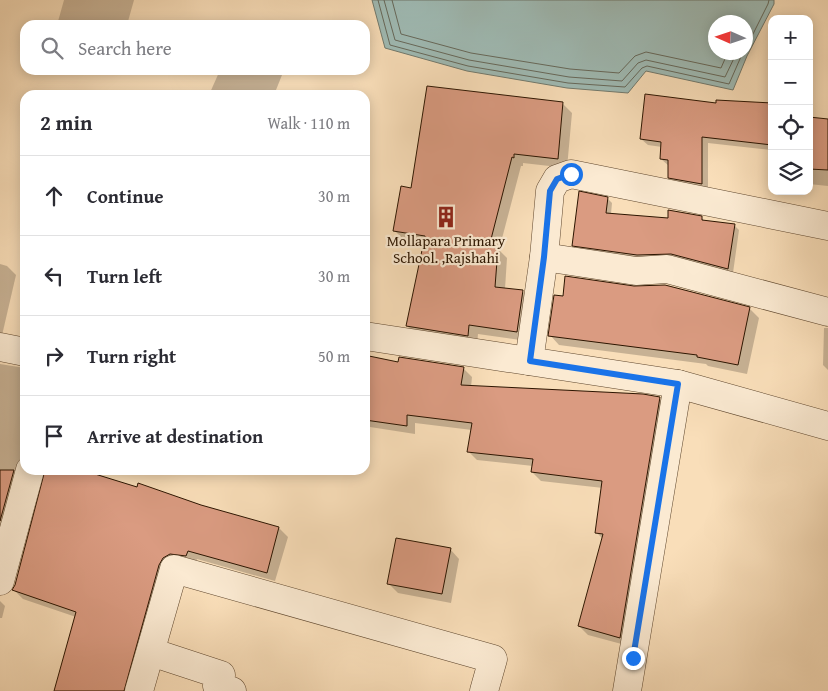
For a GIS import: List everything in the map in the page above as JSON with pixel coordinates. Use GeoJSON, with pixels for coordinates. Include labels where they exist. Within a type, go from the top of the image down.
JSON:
{"type":"FeatureCollection","features":[{"type":"Feature","properties":{"kind":"street"},"geometry":{"type":"LineString","coordinates":[[530,361],[544,257],[550,191],[557,179],[571,174],[828,226]]}},
{"type":"Feature","properties":{"kind":"street"},"geometry":{"type":"LineString","coordinates":[[544,257],[636,271],[667,269],[828,312]]}},
{"type":"Feature","properties":{"kind":"street"},"geometry":{"type":"LineString","coordinates":[[370,337],[678,384],[828,426]]}},
{"type":"Feature","properties":{"kind":"street"},"geometry":{"type":"LineString","coordinates":[[0,347],[20,351]]}},
{"type":"Feature","properties":{"kind":"street"},"geometry":{"type":"LineString","coordinates":[[627,691],[678,384]]}},
{"type":"Feature","properties":{"kind":"street"},"geometry":{"type":"LineString","coordinates":[[0,581],[29,475]]}},
{"type":"Feature","properties":{"kind":"street"},"geometry":{"type":"LineString","coordinates":[[139,691],[174,570],[493,659],[484,691]]}},
{"type":"Feature","properties":{"kind":"street"},"geometry":{"type":"LineString","coordinates":[[151,652],[221,675],[217,686],[232,691]]}},
{"type":"Feature","properties":{"kind":"water"},"geometry":{"type":"Polygon","coordinates":[[[372,0],[774,0],[774,4],[753,44],[753,15],[708,15],[708,60],[745,60],[733,90],[646,71],[628,93],[567,88],[467,71],[385,48],[372,0]]]}},
{"type":"Feature","properties":{"kind":"building"},"geometry":{"type":"Polygon","coordinates":[[[427,86],[563,102],[558,159],[514,154],[489,247],[498,248],[495,287],[523,290],[517,332],[469,325],[468,336],[406,326],[425,236],[393,231],[401,186],[411,188],[427,86]]]}},
{"type":"Feature","properties":{"kind":"building"},"geometry":{"type":"Polygon","coordinates":[[[645,94],[716,103],[716,100],[768,103],[768,145],[702,137],[702,184],[668,178],[668,160],[660,159],[661,142],[640,139],[645,94]]]}},
{"type":"Feature","properties":{"kind":"building"},"geometry":{"type":"Polygon","coordinates":[[[813,117],[828,119],[828,170],[813,169],[813,117]]]}},
{"type":"Feature","properties":{"kind":"building"},"geometry":{"type":"Polygon","coordinates":[[[579,191],[608,197],[606,213],[668,218],[668,210],[702,216],[702,220],[735,224],[728,269],[671,254],[637,255],[572,246],[579,191]]]}},
{"type":"Feature","properties":{"kind":"building"},"geometry":{"type":"Polygon","coordinates":[[[565,276],[634,286],[665,285],[750,307],[738,365],[697,357],[697,355],[548,336],[554,295],[563,296],[565,276]]]}},
{"type":"Feature","properties":{"kind":"building"},"geometry":{"type":"Polygon","coordinates":[[[370,356],[398,362],[399,357],[464,367],[461,385],[643,394],[660,397],[620,638],[578,626],[603,534],[595,533],[602,481],[531,472],[533,459],[467,452],[472,423],[407,415],[407,426],[370,421],[370,356]]]}},
{"type":"Feature","properties":{"kind":"building"},"geometry":{"type":"Polygon","coordinates":[[[0,470],[14,470],[0,521],[0,470]]]}},
{"type":"Feature","properties":{"kind":"building"},"geometry":{"type":"Polygon","coordinates":[[[44,475],[98,475],[137,487],[138,483],[201,505],[279,527],[267,573],[188,551],[186,556],[170,554],[163,558],[159,565],[124,691],[54,691],[76,612],[12,590],[15,585],[44,475]]]}},
{"type":"Feature","properties":{"kind":"building"},"geometry":{"type":"Polygon","coordinates":[[[396,538],[451,548],[442,594],[387,584],[396,538]]]}},
{"type":"Feature","properties":{"kind":"place","name":"Mollapara Primary School. ,Rajshahi"},"geometry":{"type":"Point","coordinates":[446,217]}},
{"type":"Feature","properties":{"kind":"route"},"geometry":{"type":"LineString","coordinates":[[571,174],[557,179],[550,191],[544,257],[530,361],[678,384],[633,658]]}}]}
